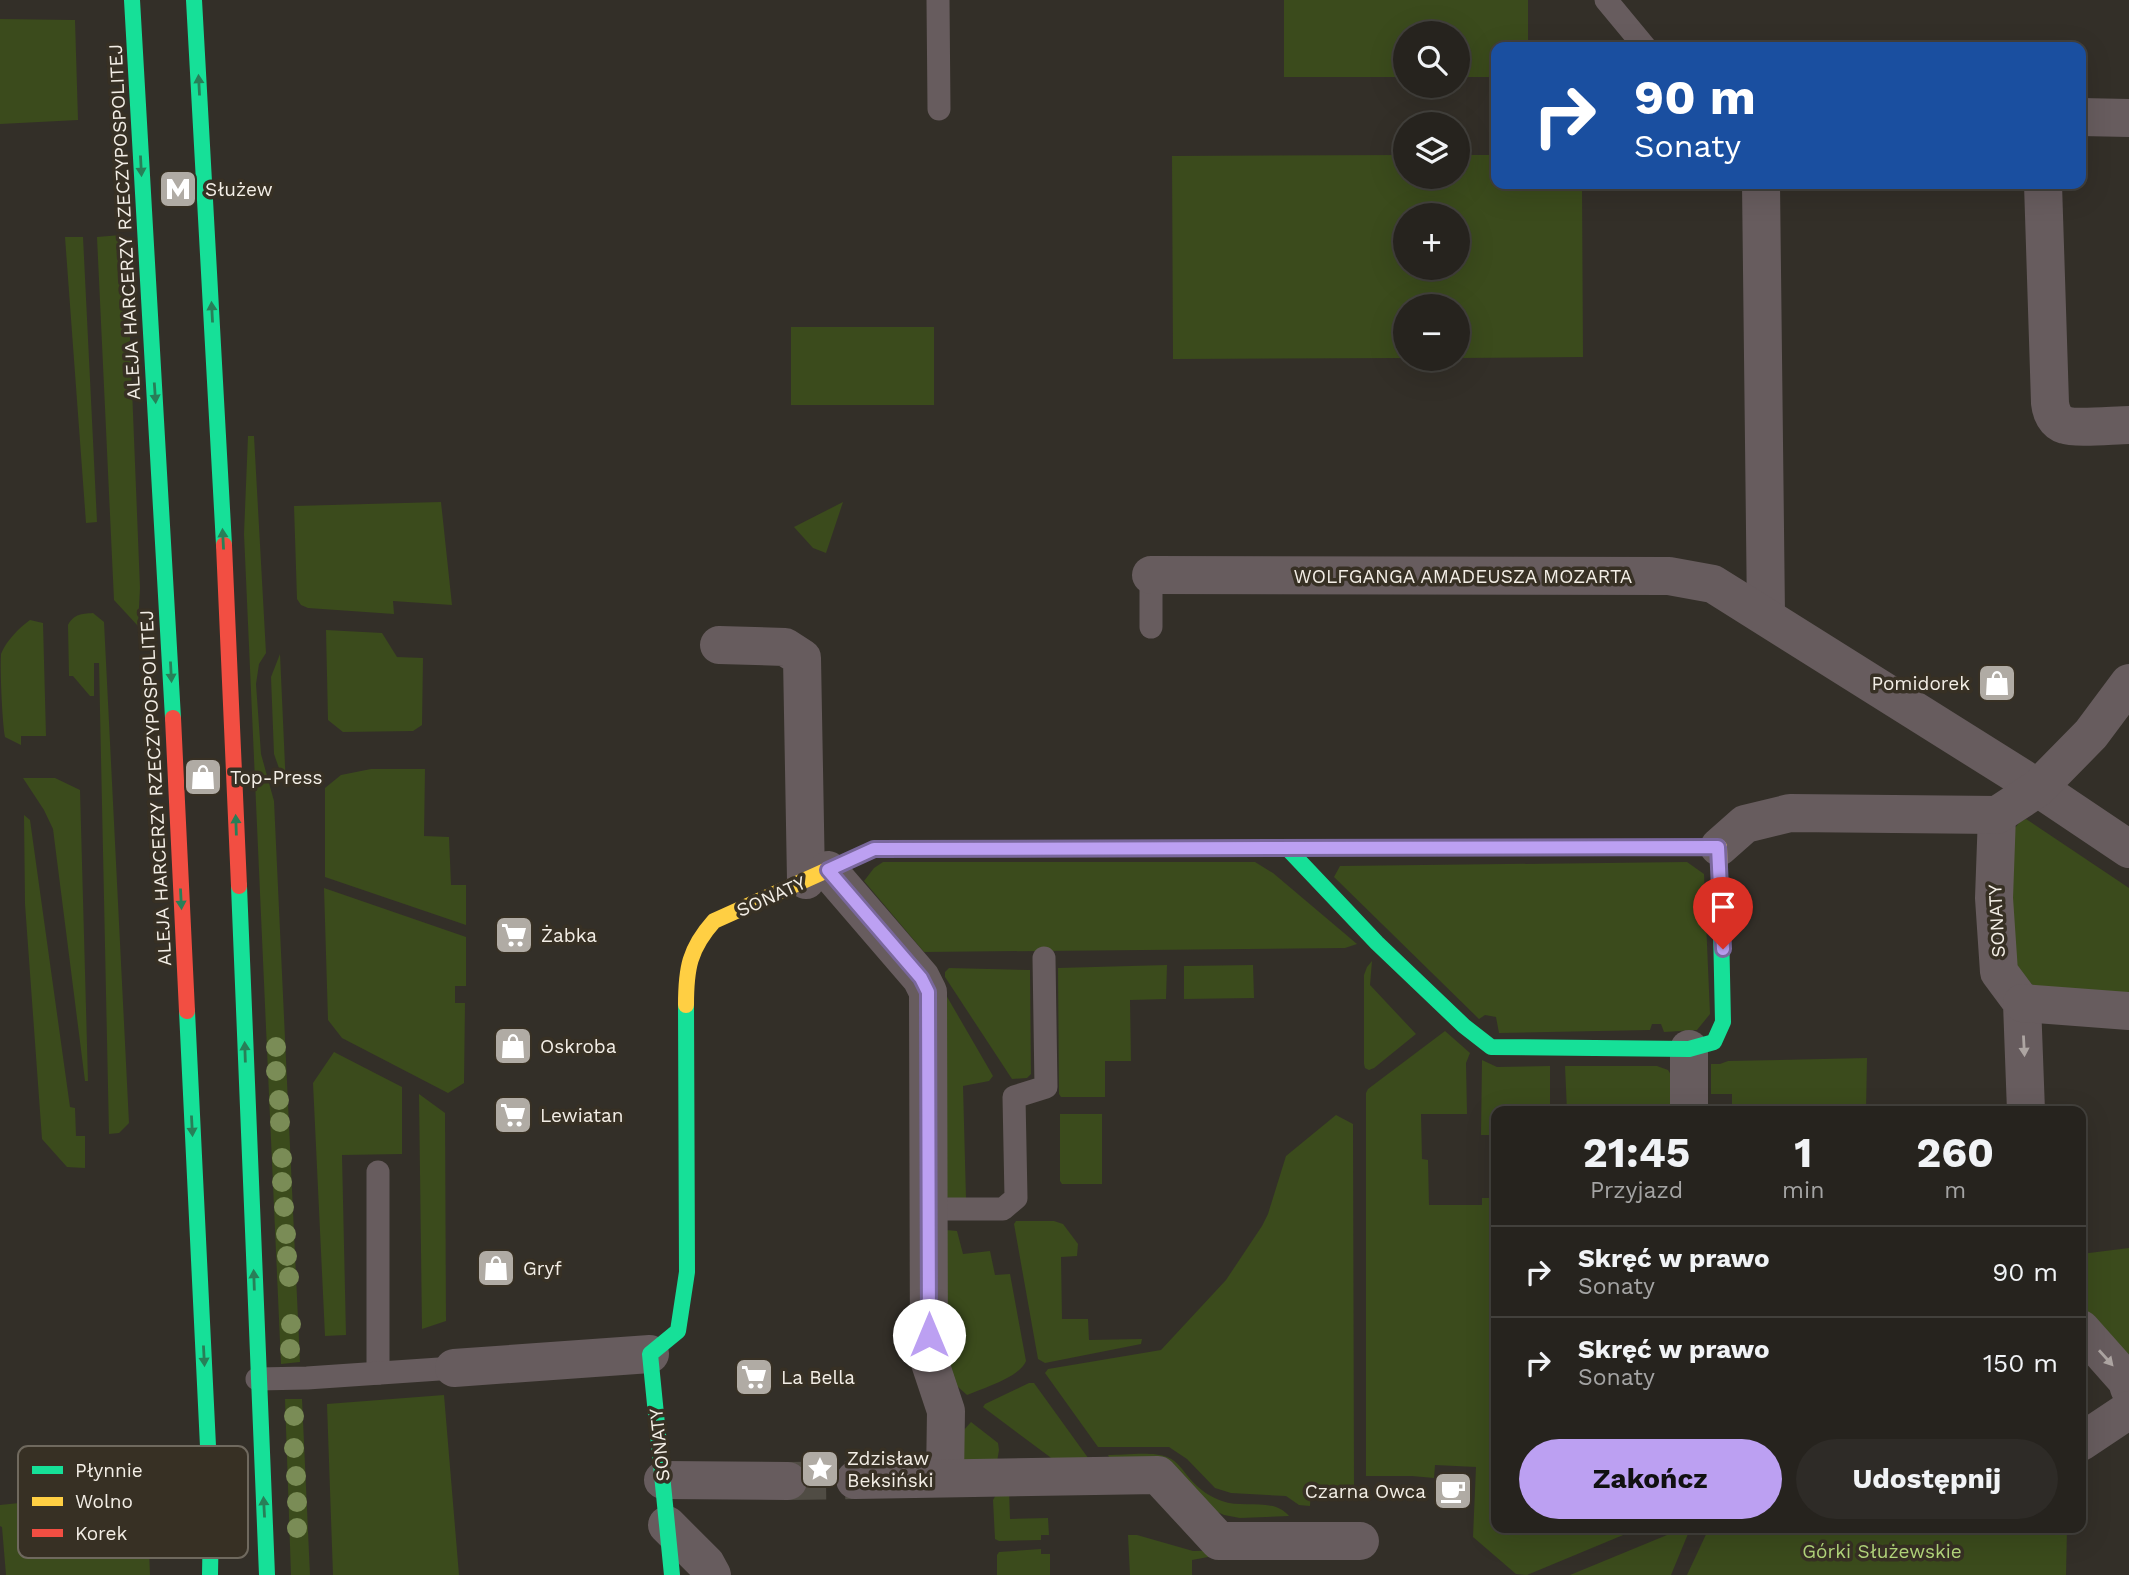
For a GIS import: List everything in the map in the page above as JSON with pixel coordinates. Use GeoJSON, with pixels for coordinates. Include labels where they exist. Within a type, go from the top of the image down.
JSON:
{"type":"FeatureCollection","features":[{"type":"Feature","properties":{"kind":"street","name":"ALEJA HARCERZY RZECZYPOSPOLITEJ"},"geometry":{"type":"LineString","coordinates":[[132,0],[169,631],[208,1446]]}},
{"type":"Feature","properties":{"kind":"street"},"geometry":{"type":"LineString","coordinates":[[194,0],[228,630],[267,1575]]}},
{"type":"Feature","properties":{"kind":"street"},"geometry":{"type":"LineString","coordinates":[[2086,117],[2129,118]]}},
{"type":"Feature","properties":{"kind":"street"},"geometry":{"type":"LineString","coordinates":[[1761,189],[1766,615]]}},
{"type":"Feature","properties":{"kind":"street"},"geometry":{"type":"LineString","coordinates":[[2043,189],[2052,413],[2067,426],[2129,425]]}},
{"type":"Feature","properties":{"kind":"street","name":"WOLFGANGA AMADEUSZA MOZARTA"},"geometry":{"type":"LineString","coordinates":[[1152,575],[1669,576],[1713,584],[2038,788],[2129,849]]}},
{"type":"Feature","properties":{"kind":"street"},"geometry":{"type":"LineString","coordinates":[[719,645],[785,647],[802,658],[817,875],[921,978],[928,992],[929,1360],[946,1411],[945,1478]]}},
{"type":"Feature","properties":{"kind":"street"},"geometry":{"type":"LineString","coordinates":[[1287,848],[1377,943],[1464,1026],[1491,1047],[1689,1049],[1714,1042],[1723,1023],[1723,949],[1718,847],[1745,824],[1790,813],[1997,815],[2038,788],[2091,734],[2129,683]]}},
{"type":"Feature","properties":{"kind":"street","name":"SONATY"},"geometry":{"type":"LineString","coordinates":[[1997,815],[1994,898],[1999,972],[2022,1003]]}},
{"type":"Feature","properties":{"kind":"street","name":"SONATY"},"geometry":{"type":"LineString","coordinates":[[672,1575],[650,1354],[678,1331],[687,1272],[686,974],[698,938],[714,921],[874,849],[1718,847]]}},
{"type":"Feature","properties":{"kind":"street"},"geometry":{"type":"LineString","coordinates":[[2026,1106],[2022,1003],[2129,1012]]}},
{"type":"Feature","properties":{"kind":"street"},"geometry":{"type":"LineString","coordinates":[[1689,1049],[1689,1106]]}},
{"type":"Feature","properties":{"kind":"street"},"geometry":{"type":"LineString","coordinates":[[2086,1335],[2127,1381],[2129,1388]]}},
{"type":"Feature","properties":{"kind":"street"},"geometry":{"type":"LineString","coordinates":[[454,1368],[650,1354]]}},
{"type":"Feature","properties":{"kind":"street"},"geometry":{"type":"LineString","coordinates":[[2086,1439],[2129,1410]]}},
{"type":"Feature","properties":{"kind":"street"},"geometry":{"type":"LineString","coordinates":[[855,1480],[1158,1475],[1219,1541],[1360,1541]]}},
{"type":"Feature","properties":{"kind":"street"},"geometry":{"type":"LineString","coordinates":[[663,1480],[788,1481]]}},
{"type":"Feature","properties":{"kind":"street"},"geometry":{"type":"LineString","coordinates":[[667,1525],[706,1564],[712,1575]]}},
{"type":"Feature","properties":{"kind":"lane"},"geometry":{"type":"LineString","coordinates":[[938,0],[939,109]]}},
{"type":"Feature","properties":{"kind":"lane"},"geometry":{"type":"LineString","coordinates":[[1606,0],[1641,42]]}},
{"type":"Feature","properties":{"kind":"lane"},"geometry":{"type":"LineString","coordinates":[[1151,627],[1152,575]]}},
{"type":"Feature","properties":{"kind":"lane"},"geometry":{"type":"LineString","coordinates":[[930,1209],[1003,1209],[1016,1198],[1014,1097],[1046,1087],[1044,958]]}},
{"type":"Feature","properties":{"kind":"lane"},"geometry":{"type":"LineString","coordinates":[[378,1172],[378,1373]]}},
{"type":"Feature","properties":{"kind":"lane"},"geometry":{"type":"LineString","coordinates":[[257,1379],[454,1368]]}},
{"type":"Feature","properties":{"kind":"green space"},"geometry":{"type":"Polygon","coordinates":[[[1284,0],[1528,0],[1528,42],[1491,42],[1491,77],[1470,77],[1470,21],[1393,21],[1393,77],[1284,77],[1284,0]]]}},
{"type":"Feature","properties":{"kind":"green space"},"geometry":{"type":"Polygon","coordinates":[[[0,19],[75,20],[78,120],[0,124],[0,19]]]}},
{"type":"Feature","properties":{"kind":"green space"},"geometry":{"type":"Polygon","coordinates":[[[1393,155],[1393,189],[1470,189],[1470,155],[1491,155],[1491,189],[1582,189],[1583,357],[1470,358],[1470,294],[1393,294],[1393,358],[1173,359],[1172,156],[1393,155]]]}},
{"type":"Feature","properties":{"kind":"green space"},"geometry":{"type":"Polygon","coordinates":[[[121,235],[126,239],[140,588],[138,626],[114,600],[97,237],[121,235]]]}},
{"type":"Feature","properties":{"kind":"green space"},"geometry":{"type":"Polygon","coordinates":[[[65,237],[83,237],[97,522],[86,523],[65,237]]]}},
{"type":"Feature","properties":{"kind":"green space"},"geometry":{"type":"Polygon","coordinates":[[[791,327],[934,327],[934,405],[791,405],[791,327]]]}},
{"type":"Feature","properties":{"kind":"green space"},"geometry":{"type":"Polygon","coordinates":[[[248,436],[254,436],[266,653],[259,664],[256,684],[261,754],[274,801],[300,1362],[281,1364],[244,534],[248,436]]]}},
{"type":"Feature","properties":{"kind":"green space"},"geometry":{"type":"Polygon","coordinates":[[[441,502],[452,605],[393,601],[394,614],[308,608],[301,605],[297,599],[294,506],[441,502]]]}},
{"type":"Feature","properties":{"kind":"green space"},"geometry":{"type":"Polygon","coordinates":[[[843,502],[826,553],[813,548],[794,527],[843,502]]]}},
{"type":"Feature","properties":{"kind":"green space"},"geometry":{"type":"Polygon","coordinates":[[[93,613],[104,622],[129,1123],[119,1133],[109,1134],[99,663],[94,663],[94,696],[90,696],[73,676],[69,676],[68,625],[78,615],[93,613]]]}},
{"type":"Feature","properties":{"kind":"green space"},"geometry":{"type":"Polygon","coordinates":[[[30,620],[43,623],[46,736],[21,736],[21,745],[5,737],[1,654],[13,635],[30,620]]]}},
{"type":"Feature","properties":{"kind":"green space"},"geometry":{"type":"Polygon","coordinates":[[[326,630],[382,633],[397,657],[423,658],[422,725],[413,731],[343,732],[328,720],[326,630]]]}},
{"type":"Feature","properties":{"kind":"green space"},"geometry":{"type":"Polygon","coordinates":[[[280,654],[286,788],[274,754],[271,677],[280,654]]]}},
{"type":"Feature","properties":{"kind":"green space"},"geometry":{"type":"Polygon","coordinates":[[[371,769],[425,769],[424,836],[449,837],[451,885],[466,885],[466,925],[325,877],[325,788],[341,775],[371,769]]]}},
{"type":"Feature","properties":{"kind":"green space"},"geometry":{"type":"Polygon","coordinates":[[[23,778],[55,778],[80,790],[88,1081],[85,1081],[53,829],[23,778]]]}},
{"type":"Feature","properties":{"kind":"green space"},"geometry":{"type":"Polygon","coordinates":[[[24,815],[30,820],[70,1107],[75,1108],[76,1136],[85,1136],[85,1168],[67,1167],[42,1139],[25,904],[24,815]]]}},
{"type":"Feature","properties":{"kind":"green space"},"geometry":{"type":"Polygon","coordinates":[[[2026,819],[2129,888],[2129,992],[2042,996],[2008,957],[2013,830],[2026,819]]]}},
{"type":"Feature","properties":{"kind":"green space"},"geometry":{"type":"Polygon","coordinates":[[[883,862],[1255,862],[1273,873],[1357,944],[1345,948],[924,952],[864,881],[874,868],[883,862]]]}},
{"type":"Feature","properties":{"kind":"green space"},"geometry":{"type":"Polygon","coordinates":[[[1687,862],[1704,874],[1710,1014],[1697,1030],[1664,1032],[1661,1024],[1652,1024],[1650,1030],[1499,1033],[1496,1017],[1485,1015],[1479,1019],[1334,877],[1340,866],[1687,862]]]}},
{"type":"Feature","properties":{"kind":"green space"},"geometry":{"type":"Polygon","coordinates":[[[324,888],[466,937],[466,986],[455,986],[455,1003],[465,1003],[464,1083],[448,1093],[342,1038],[328,1020],[324,888]]]}},
{"type":"Feature","properties":{"kind":"green space"},"geometry":{"type":"Polygon","coordinates":[[[1372,961],[1370,985],[1416,1034],[1369,1070],[1364,1064],[1364,975],[1372,961]]]}},
{"type":"Feature","properties":{"kind":"green space"},"geometry":{"type":"Polygon","coordinates":[[[1167,965],[1166,999],[1130,1000],[1131,1061],[1105,1061],[1105,1097],[1061,1097],[1058,968],[1167,965]]]}},
{"type":"Feature","properties":{"kind":"green space"},"geometry":{"type":"Polygon","coordinates":[[[1253,965],[1254,998],[1184,999],[1184,966],[1253,965]]]}},
{"type":"Feature","properties":{"kind":"green space"},"geometry":{"type":"Polygon","coordinates":[[[949,968],[1030,970],[1031,1074],[1027,1078],[1012,1079],[945,977],[949,968]]]}},
{"type":"Feature","properties":{"kind":"green space"},"geometry":{"type":"Polygon","coordinates":[[[935,976],[993,1076],[989,1081],[963,1086],[966,1198],[949,1198],[943,1195],[935,976]]]}},
{"type":"Feature","properties":{"kind":"green space"},"geometry":{"type":"Polygon","coordinates":[[[1445,1031],[1470,1053],[1466,1063],[1467,1114],[1421,1114],[1422,1159],[1428,1160],[1429,1205],[1482,1205],[1482,1198],[1491,1198],[1491,1533],[1628,1533],[1527,1575],[1516,1574],[1473,1537],[1476,1467],[1435,1465],[1434,1478],[1366,1476],[1368,1089],[1445,1031]]]}},
{"type":"Feature","properties":{"kind":"green space"},"geometry":{"type":"Polygon","coordinates":[[[334,1052],[402,1087],[402,1154],[342,1155],[346,1335],[325,1336],[313,1083],[334,1052]]]}},
{"type":"Feature","properties":{"kind":"green space"},"geometry":{"type":"Polygon","coordinates":[[[1867,1058],[1866,1106],[1732,1106],[1732,1094],[1711,1094],[1711,1064],[1728,1061],[1867,1058]]]}},
{"type":"Feature","properties":{"kind":"green space"},"geometry":{"type":"Polygon","coordinates":[[[1482,1060],[1497,1067],[1550,1066],[1550,1106],[1491,1106],[1491,1135],[1481,1135],[1482,1060]]]}},
{"type":"Feature","properties":{"kind":"green space"},"geometry":{"type":"Polygon","coordinates":[[[1565,1066],[1657,1066],[1668,1070],[1673,1078],[1674,1106],[1567,1106],[1565,1066]]]}},
{"type":"Feature","properties":{"kind":"green space"},"geometry":{"type":"Polygon","coordinates":[[[419,1094],[445,1113],[446,1321],[422,1329],[419,1094]]]}},
{"type":"Feature","properties":{"kind":"green space"},"geometry":{"type":"Polygon","coordinates":[[[1060,1114],[1102,1114],[1102,1184],[1062,1184],[1060,1181],[1060,1114]]]}},
{"type":"Feature","properties":{"kind":"green space"},"geometry":{"type":"Polygon","coordinates":[[[1336,1115],[1353,1124],[1354,1486],[1311,1486],[1310,1506],[1299,1505],[1286,1496],[1231,1493],[1215,1488],[1187,1459],[1169,1447],[1098,1447],[1045,1373],[1048,1369],[1161,1350],[1226,1280],[1262,1226],[1286,1156],[1336,1115]]]}},
{"type":"Feature","properties":{"kind":"green space"},"geometry":{"type":"Polygon","coordinates":[[[1016,1221],[1054,1221],[1063,1224],[1078,1244],[1077,1256],[1061,1257],[1062,1319],[1088,1319],[1089,1340],[1142,1339],[1141,1344],[1045,1363],[1038,1359],[1014,1224],[1016,1221]]]}},
{"type":"Feature","properties":{"kind":"green space"},"geometry":{"type":"Polygon","coordinates":[[[946,1230],[957,1231],[963,1254],[990,1251],[995,1275],[1010,1274],[1026,1361],[1009,1377],[967,1395],[947,1377],[946,1230]]]}},
{"type":"Feature","properties":{"kind":"green space"},"geometry":{"type":"Polygon","coordinates":[[[2129,1248],[2129,1360],[2086,1313],[2086,1253],[2129,1248]]]}},
{"type":"Feature","properties":{"kind":"green space"},"geometry":{"type":"Polygon","coordinates":[[[1029,1383],[1034,1383],[1091,1462],[1058,1463],[983,1407],[1029,1383]]]}},
{"type":"Feature","properties":{"kind":"green space"},"geometry":{"type":"Polygon","coordinates":[[[444,1395],[459,1575],[333,1575],[327,1404],[444,1395]]]}},
{"type":"Feature","properties":{"kind":"green space"},"geometry":{"type":"Polygon","coordinates":[[[285,1399],[302,1399],[310,1575],[291,1575],[285,1399]]]}},
{"type":"Feature","properties":{"kind":"green space"},"geometry":{"type":"Polygon","coordinates":[[[971,1422],[998,1443],[997,1462],[956,1463],[964,1430],[971,1422]]]}},
{"type":"Feature","properties":{"kind":"green space"},"geometry":{"type":"Polygon","coordinates":[[[1147,1454],[1167,1457],[1198,1487],[1213,1497],[1230,1503],[1275,1507],[1289,1516],[1240,1518],[1224,1515],[1112,1463],[1108,1455],[1147,1454]]]}},
{"type":"Feature","properties":{"kind":"green space"},"geometry":{"type":"Polygon","coordinates":[[[1009,1489],[1010,1519],[1048,1518],[1049,1535],[1041,1535],[1041,1540],[995,1539],[993,1500],[997,1493],[1009,1489]]]}},
{"type":"Feature","properties":{"kind":"green space"},"geometry":{"type":"Polygon","coordinates":[[[18,1503],[18,1558],[149,1558],[150,1575],[6,1575],[0,1505],[18,1503]]]}},
{"type":"Feature","properties":{"kind":"green space"},"geometry":{"type":"Polygon","coordinates":[[[1672,1533],[1688,1533],[1671,1575],[1570,1575],[1672,1533]]]}},
{"type":"Feature","properties":{"kind":"green space","name":"Górki Służewskie"},"geometry":{"type":"Polygon","coordinates":[[[1707,1533],[2067,1533],[2066,1575],[1687,1575],[1707,1533]]]}},
{"type":"Feature","properties":{"kind":"green space"},"geometry":{"type":"Polygon","coordinates":[[[1128,1535],[1137,1535],[1193,1551],[1246,1550],[1192,1560],[1192,1575],[1130,1575],[1128,1535]]]}},
{"type":"Feature","properties":{"kind":"green space"},"geometry":{"type":"Polygon","coordinates":[[[1041,1549],[1041,1554],[1050,1554],[1050,1575],[997,1575],[999,1552],[1041,1549]]]}},
{"type":"Feature","properties":{"kind":"tunnel"},"geometry":{"type":"LineString","coordinates":[[788,1481],[855,1480]]}},
{"type":"Feature","properties":{"kind":"traffic: fast"},"geometry":{"type":"LineString","coordinates":[[132,0],[173,718]]}},
{"type":"Feature","properties":{"kind":"traffic: fast"},"geometry":{"type":"LineString","coordinates":[[194,0],[224,545]]}},
{"type":"Feature","properties":{"kind":"traffic: fast"},"geometry":{"type":"LineString","coordinates":[[997,849],[1519,847]]}},
{"type":"Feature","properties":{"kind":"traffic: fast"},"geometry":{"type":"LineString","coordinates":[[1287,848],[1377,943],[1464,1026],[1491,1047],[1689,1049],[1714,1042],[1723,1022],[1720,880]]}},
{"type":"Feature","properties":{"kind":"traffic: fast"},"geometry":{"type":"LineString","coordinates":[[239,886],[267,1575]]}},
{"type":"Feature","properties":{"kind":"traffic: fast"},"geometry":{"type":"LineString","coordinates":[[672,1575],[650,1354],[678,1331],[687,1272],[686,1005]]}},
{"type":"Feature","properties":{"kind":"traffic: fast"},"geometry":{"type":"LineString","coordinates":[[187,1011],[208,1446]]}},
{"type":"Feature","properties":{"kind":"traffic: fast"},"geometry":{"type":"LineString","coordinates":[[210,1558],[210,1575]]}},
{"type":"Feature","properties":{"kind":"traffic: slow"},"geometry":{"type":"LineString","coordinates":[[1519,847],[1719,847],[1720,880]]}},
{"type":"Feature","properties":{"kind":"traffic: slow"},"geometry":{"type":"LineString","coordinates":[[686,1005],[688,970],[694,950],[714,921],[874,849],[997,849]]}},
{"type":"Feature","properties":{"kind":"traffic: jam"},"geometry":{"type":"LineString","coordinates":[[224,545],[239,886]]}},
{"type":"Feature","properties":{"kind":"traffic: jam"},"geometry":{"type":"LineString","coordinates":[[173,718],[187,1011]]}},
{"type":"Feature","properties":{"kind":"place","name":"Służew"},"geometry":{"type":"Point","coordinates":[178,189]}},
{"type":"Feature","properties":{"kind":"place","name":"Pomidorek"},"geometry":{"type":"Point","coordinates":[1997,683]}},
{"type":"Feature","properties":{"kind":"place","name":"Top-Press"},"geometry":{"type":"Point","coordinates":[203,777]}},
{"type":"Feature","properties":{"kind":"place","name":"Żabka"},"geometry":{"type":"Point","coordinates":[514,935]}},
{"type":"Feature","properties":{"kind":"place","name":"Oskroba"},"geometry":{"type":"Point","coordinates":[513,1046]}},
{"type":"Feature","properties":{"kind":"place","name":"Lewiatan"},"geometry":{"type":"Point","coordinates":[513,1115]}},
{"type":"Feature","properties":{"kind":"place","name":"Gryf"},"geometry":{"type":"Point","coordinates":[496,1268]}},
{"type":"Feature","properties":{"kind":"place","name":"La Bella"},"geometry":{"type":"Point","coordinates":[754,1377]}},
{"type":"Feature","properties":{"kind":"place","name":"Zdzisław Beksiński"},"geometry":{"type":"Point","coordinates":[820,1469]}},
{"type":"Feature","properties":{"kind":"place","name":"Czarna Owca"},"geometry":{"type":"Point","coordinates":[1453,1491]}},
{"type":"Feature","properties":{"kind":"route"},"geometry":{"type":"LineString","coordinates":[[929,1335],[928,992],[921,978],[828,870],[874,849],[1718,847],[1723,949]]}}]}
